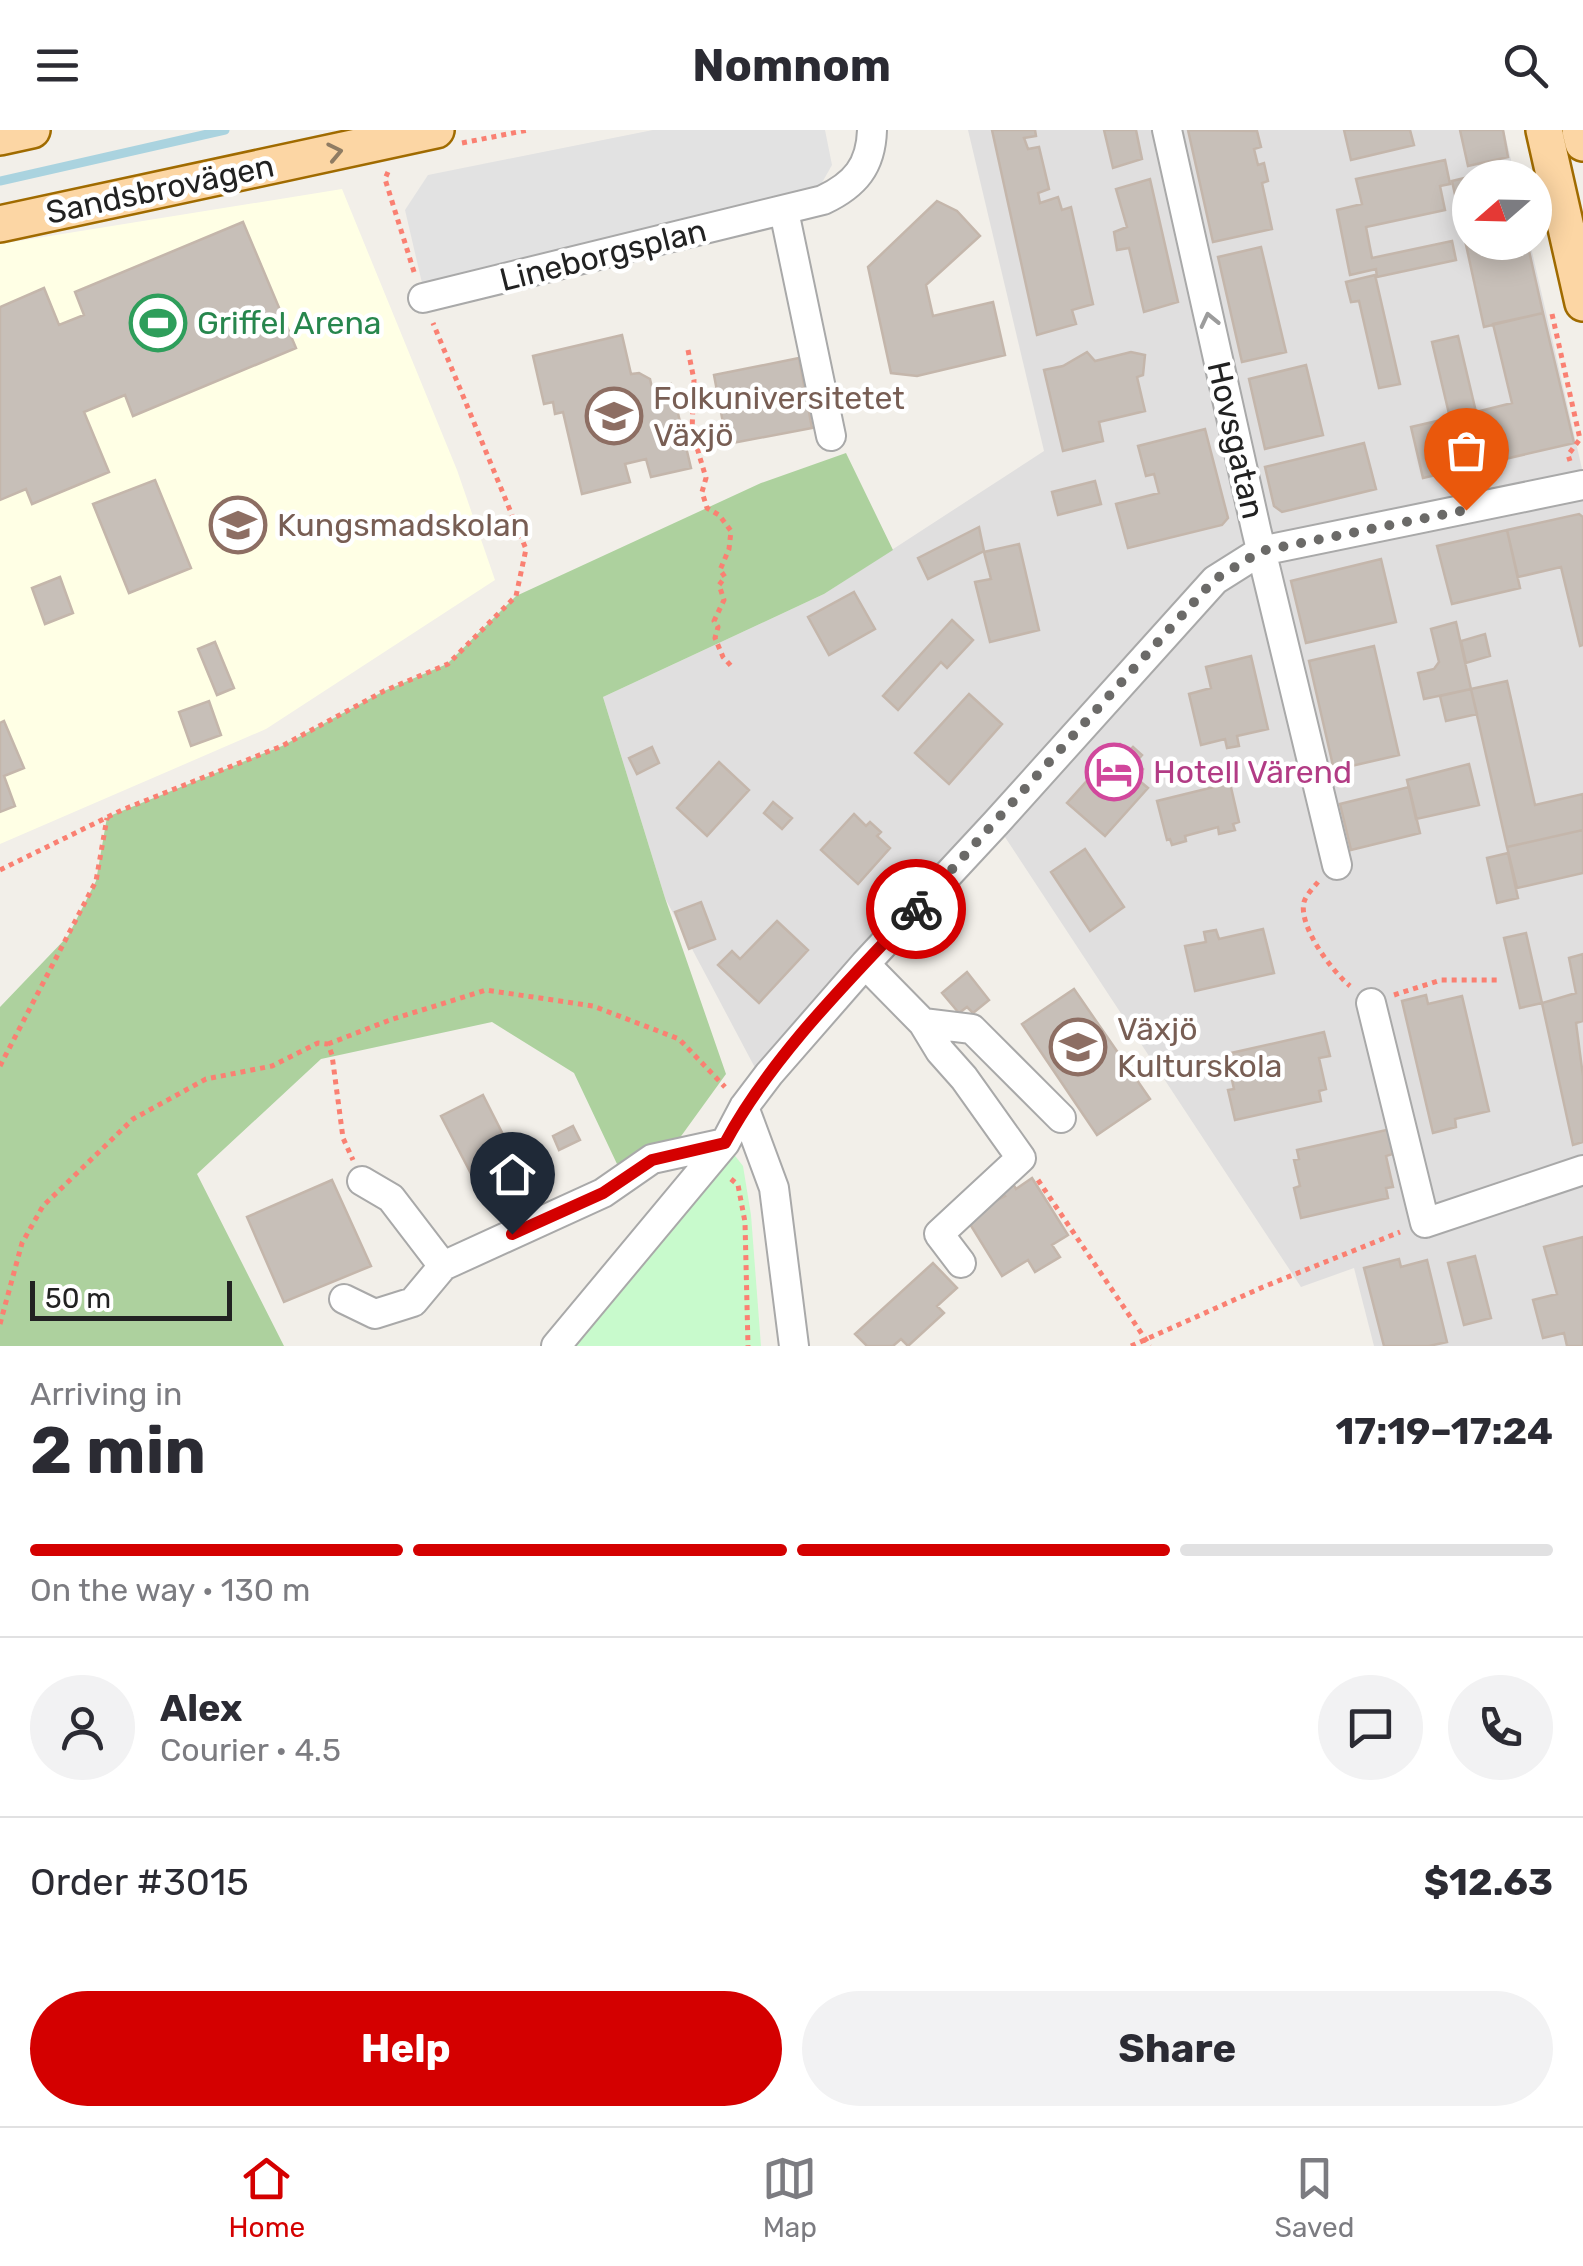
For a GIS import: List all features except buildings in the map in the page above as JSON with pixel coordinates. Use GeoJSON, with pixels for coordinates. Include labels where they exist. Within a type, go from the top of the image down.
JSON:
{"type":"FeatureCollection","features":[{"type":"Feature","properties":{"kind":"main road"},"geometry":{"type":"LineString","coordinates":[[0,137],[32,130]]}},
{"type":"Feature","properties":{"kind":"main road","name":"Sandsbrovägen"},"geometry":{"type":"LineString","coordinates":[[0,224],[436,130]]}},
{"type":"Feature","properties":{"kind":"main road"},"geometry":{"type":"LineString","coordinates":[[1544,130],[1567,307]]}},
{"type":"Feature","properties":{"kind":"main road"},"geometry":{"type":"LineString","coordinates":[[1580,130],[1583,143]]}},
{"type":"Feature","properties":{"kind":"street","name":"Lineborgsplan"},"geometry":{"type":"LineString","coordinates":[[422,298],[823,200],[854,183],[866,162],[872,130]]}},
{"type":"Feature","properties":{"kind":"street","name":"Hovsgatan"},"geometry":{"type":"LineString","coordinates":[[1166,130],[1336,865]]}},
{"type":"Feature","properties":{"kind":"street"},"geometry":{"type":"LineString","coordinates":[[784,210],[831,436]]}},
{"type":"Feature","properties":{"kind":"street"},"geometry":{"type":"LineString","coordinates":[[556,1346],[717,1152],[744,1108],[865,964],[1214,580],[1261,551],[1579,486]]}},
{"type":"Feature","properties":{"kind":"street"},"geometry":{"type":"LineString","coordinates":[[865,964],[923,1023],[1021,1158],[939,1234],[962,1263]]}},
{"type":"Feature","properties":{"kind":"street"},"geometry":{"type":"LineString","coordinates":[[1371,1003],[1425,1222],[1583,1170]]}},
{"type":"Feature","properties":{"kind":"street"},"geometry":{"type":"LineString","coordinates":[[923,1023],[972,1029],[1061,1118]]}},
{"type":"Feature","properties":{"kind":"street"},"geometry":{"type":"LineString","coordinates":[[744,1108],[774,1188],[794,1346]]}},
{"type":"Feature","properties":{"kind":"street"},"geometry":{"type":"LineString","coordinates":[[344,1299],[375,1314],[413,1302],[443,1266],[603,1193],[652,1160],[717,1152]]}},
{"type":"Feature","properties":{"kind":"street"},"geometry":{"type":"LineString","coordinates":[[362,1181],[391,1198],[443,1266]]}},
{"type":"Feature","properties":{"kind":"path"},"geometry":{"type":"LineString","coordinates":[[0,870],[107,817],[282,746],[384,691],[448,664],[516,596],[526,549],[422,298],[385,179],[394,139]]}},
{"type":"Feature","properties":{"kind":"path"},"geometry":{"type":"LineString","coordinates":[[1567,307],[1580,420],[1580,439],[1568,455],[1579,486]]}},
{"type":"Feature","properties":{"kind":"path"},"geometry":{"type":"LineString","coordinates":[[688,350],[694,380],[692,431],[706,478],[702,492],[707,508],[732,531],[720,570],[725,577],[719,585],[724,600],[714,621],[718,627],[714,638],[722,657],[733,668]]}},
{"type":"Feature","properties":{"kind":"path"},"geometry":{"type":"LineString","coordinates":[[0,1066],[96,881],[107,817]]}},
{"type":"Feature","properties":{"kind":"path"},"geometry":{"type":"LineString","coordinates":[[1336,865],[1304,901],[1304,919],[1335,974],[1371,1003],[1441,980],[1499,980]]}},
{"type":"Feature","properties":{"kind":"path"},"geometry":{"type":"LineString","coordinates":[[0,1324],[22,1244],[43,1206],[134,1119],[206,1079],[272,1066],[318,1044],[328,1044],[486,990],[593,1006],[679,1040],[744,1108]]}},
{"type":"Feature","properties":{"kind":"path"},"geometry":{"type":"LineString","coordinates":[[328,1044],[343,1138],[362,1181]]}},
{"type":"Feature","properties":{"kind":"path"},"geometry":{"type":"LineString","coordinates":[[717,1152],[738,1185],[745,1222],[748,1346]]}},
{"type":"Feature","properties":{"kind":"path"},"geometry":{"type":"LineString","coordinates":[[1021,1158],[1150,1346]]}},
{"type":"Feature","properties":{"kind":"path"},"geometry":{"type":"LineString","coordinates":[[1131,1346],[1310,1267],[1425,1222]]}},
{"type":"Feature","properties":{"kind":"shaded area"},"geometry":{"type":"Polygon","coordinates":[[[653,130],[825,130],[832,165],[819,188],[422,283],[405,210],[428,175],[653,130]]]}},
{"type":"Feature","properties":{"kind":"shaded area"},"geometry":{"type":"Polygon","coordinates":[[[968,130],[1504,130],[1511,160],[1452,160],[1452,260],[1534,260],[1583,473],[1583,1346],[1374,1346],[1354,1268],[1301,1287],[1003,834],[770,1096],[665,898],[603,697],[824,594],[1044,451],[968,130]]]}},
{"type":"Feature","properties":{"kind":"shaded area","name":"Kungsmadskolan"},"geometry":{"type":"Polygon","coordinates":[[[342,189],[457,470],[495,580],[266,729],[0,844],[0,244],[342,189]]]}},
{"type":"Feature","properties":{"kind":"green space"},"geometry":{"type":"Polygon","coordinates":[[[846,453],[893,550],[824,594],[603,697],[665,898],[726,1074],[679,1139],[617,1164],[574,1073],[492,1022],[321,1059],[197,1174],[284,1346],[0,1346],[0,1007],[68,936],[96,881],[107,817],[282,746],[384,691],[447,664],[516,596],[761,483],[846,453]]]}},
{"type":"Feature","properties":{"kind":"green space"},"geometry":{"type":"Polygon","coordinates":[[[725,1143],[743,1166],[751,1215],[761,1346],[556,1346],[725,1143]]]}},
{"type":"Feature","properties":{"kind":"waterway"},"geometry":{"type":"LineString","coordinates":[[0,181],[225,130]]}},
{"type":"Feature","properties":{"kind":"way so far"},"geometry":{"type":"LineString","coordinates":[[916,909],[1214,580],[1261,551],[1466,510]]}},
{"type":"Feature","properties":{"kind":"place","name":"Griffel Arena"},"geometry":{"type":"Point","coordinates":[158,323]}},
{"type":"Feature","properties":{"kind":"place","name":"Folkuniversitetet Växjö"},"geometry":{"type":"Point","coordinates":[614,416]}},
{"type":"Feature","properties":{"kind":"place","name":"Kungsmadskolan"},"geometry":{"type":"Point","coordinates":[238,525]}},
{"type":"Feature","properties":{"kind":"place","name":"Hotell Värend"},"geometry":{"type":"Point","coordinates":[1114,772]}},
{"type":"Feature","properties":{"kind":"place","name":"Växjö Kulturskola"},"geometry":{"type":"Point","coordinates":[1078,1047]}},
{"type":"Feature","properties":{"kind":"route"},"geometry":{"type":"LineString","coordinates":[[512,1234],[603,1193],[652,1160],[725,1143],[769,1074],[916,909]]}}]}
